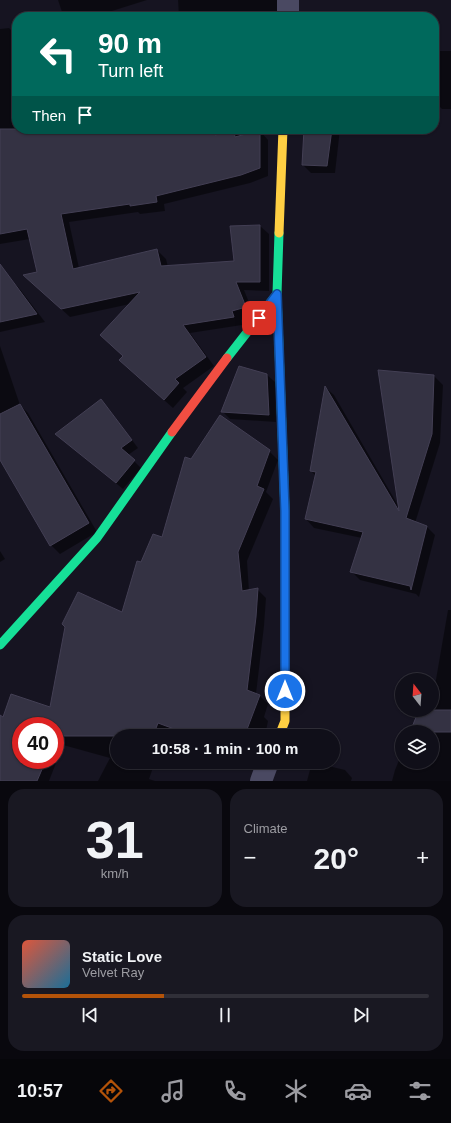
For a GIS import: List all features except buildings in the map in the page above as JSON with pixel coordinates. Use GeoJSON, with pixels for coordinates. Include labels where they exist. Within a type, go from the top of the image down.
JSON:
{"type":"FeatureCollection","features":[{"type":"Feature","properties":{"kind":"street"},"geometry":{"type":"LineString","coordinates":[[288,0],[288,12]]}},
{"type":"Feature","properties":{"kind":"street"},"geometry":{"type":"LineString","coordinates":[[282,729],[285,721],[285,511],[277,294],[283,134]]}},
{"type":"Feature","properties":{"kind":"street"},"geometry":{"type":"LineString","coordinates":[[0,645],[97,538],[187,411],[277,294]]}},
{"type":"Feature","properties":{"kind":"street"},"geometry":{"type":"LineString","coordinates":[[261,781],[265,769]]}},
{"type":"Feature","properties":{"kind":"traffic: fast"},"geometry":{"type":"LineString","coordinates":[[279,233],[277,294],[285,511],[285,599]]}},
{"type":"Feature","properties":{"kind":"traffic: fast"},"geometry":{"type":"LineString","coordinates":[[227,358],[277,294]]}},
{"type":"Feature","properties":{"kind":"traffic: fast"},"geometry":{"type":"LineString","coordinates":[[0,645],[97,538],[172,432]]}},
{"type":"Feature","properties":{"kind":"traffic: slow"},"geometry":{"type":"LineString","coordinates":[[279,233],[283,134]]}},
{"type":"Feature","properties":{"kind":"traffic: slow"},"geometry":{"type":"LineString","coordinates":[[282,729],[285,721],[285,599]]}},
{"type":"Feature","properties":{"kind":"traffic: jam"},"geometry":{"type":"LineString","coordinates":[[172,432],[227,358]]}},
{"type":"Feature","properties":{"kind":"route"},"geometry":{"type":"LineString","coordinates":[[259,318],[277,294],[285,511],[285,691]]}}]}
